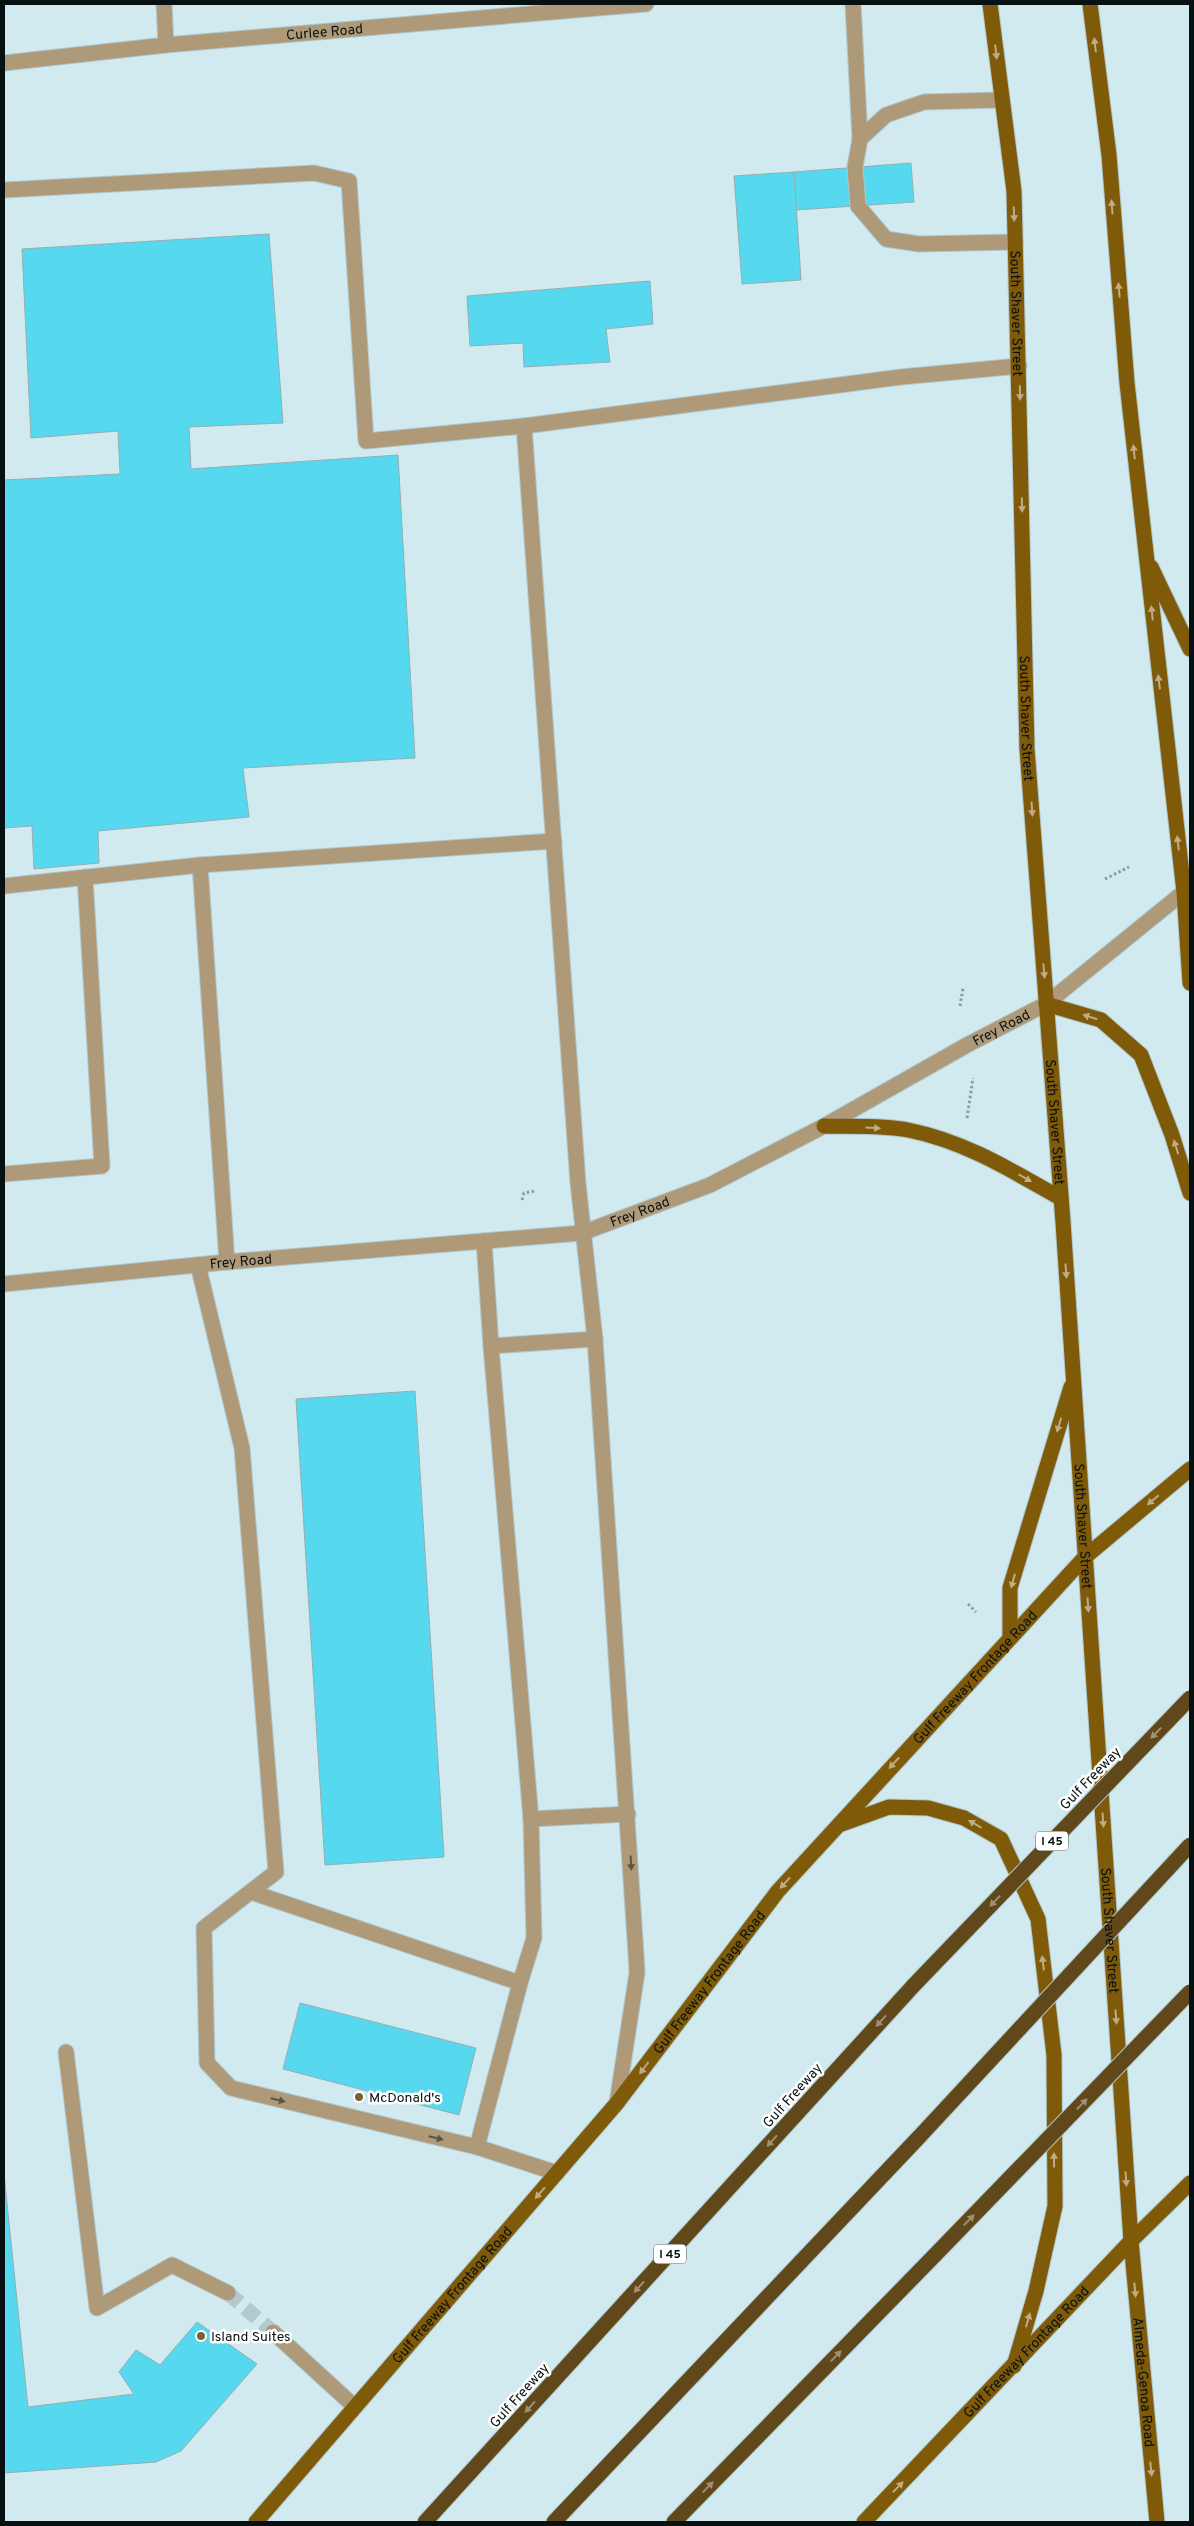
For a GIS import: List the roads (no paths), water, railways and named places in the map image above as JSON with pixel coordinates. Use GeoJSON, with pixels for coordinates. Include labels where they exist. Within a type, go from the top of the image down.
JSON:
{"type":"FeatureCollection","features":[{"type":"Feature","properties":{"kind":"highway","name":"Gulf Freeway"},"geometry":{"type":"LineString","coordinates":[[425,2522],[914,1985],[1190,1698]]}},
{"type":"Feature","properties":{"kind":"highway"},"geometry":{"type":"LineString","coordinates":[[554,2522],[920,2136],[1190,1845]]}},
{"type":"Feature","properties":{"kind":"highway"},"geometry":{"type":"LineString","coordinates":[[674,2522],[1190,1992]]}},
{"type":"Feature","properties":{"kind":"main road","name":"South Shaver Street"},"geometry":{"type":"LineString","coordinates":[[990,4],[1014,191],[1020,366],[1027,748],[1073,1379],[1131,2241]]}},
{"type":"Feature","properties":{"kind":"main road"},"geometry":{"type":"LineString","coordinates":[[1090,4],[1109,154],[1127,383],[1145,555],[1187,889],[1190,983]]}},
{"type":"Feature","properties":{"kind":"main road"},"geometry":{"type":"LineString","coordinates":[[1145,555],[1190,649]]}},
{"type":"Feature","properties":{"kind":"main road"},"geometry":{"type":"LineString","coordinates":[[1046,1004],[1101,1020],[1141,1055],[1172,1135],[1190,1193]]}},
{"type":"Feature","properties":{"kind":"main road"},"geometry":{"type":"LineString","coordinates":[[824,1126],[907,1130],[955,1143],[991,1159],[1060,1198]]}},
{"type":"Feature","properties":{"kind":"main road"},"geometry":{"type":"LineString","coordinates":[[1010,1636],[1010,1588],[1073,1379]]}},
{"type":"Feature","properties":{"kind":"main road","name":"Gulf Freeway Frontage Road"},"geometry":{"type":"LineString","coordinates":[[256,2522],[617,2103],[778,1891],[1010,1636],[1085,1557],[1190,1469]]}},
{"type":"Feature","properties":{"kind":"main road"},"geometry":{"type":"LineString","coordinates":[[835,1827],[888,1807],[928,1808],[964,1818],[1001,1839],[1038,1919],[1054,2055],[1054,2206],[1036,2290],[1014,2366]]}},
{"type":"Feature","properties":{"kind":"main road","name":"Gulf Freeway Frontage Road"},"geometry":{"type":"LineString","coordinates":[[864,2522],[1131,2241],[1190,2183]]}},
{"type":"Feature","properties":{"kind":"main road","name":"Almeda-Genoa Road"},"geometry":{"type":"LineString","coordinates":[[1131,2241],[1157,2522]]}},
{"type":"Feature","properties":{"kind":"street"},"geometry":{"type":"LineString","coordinates":[[164,4],[166,45]]}},
{"type":"Feature","properties":{"kind":"street","name":"Curlee Road"},"geometry":{"type":"LineString","coordinates":[[4,62],[166,45],[646,4]]}},
{"type":"Feature","properties":{"kind":"street"},"geometry":{"type":"LineString","coordinates":[[853,4],[860,139],[855,167],[858,206],[886,239],[919,244],[1015,242]]}},
{"type":"Feature","properties":{"kind":"street"},"geometry":{"type":"LineString","coordinates":[[860,139],[886,115],[924,102],[1002,100]]}},
{"type":"Feature","properties":{"kind":"street"},"geometry":{"type":"LineString","coordinates":[[4,190],[314,173],[349,181],[366,441],[524,426],[901,377],[1020,366]]}},
{"type":"Feature","properties":{"kind":"street"},"geometry":{"type":"LineString","coordinates":[[524,426],[582,1232],[596,1339],[637,1974],[617,2103]]}},
{"type":"Feature","properties":{"kind":"street"},"geometry":{"type":"LineString","coordinates":[[4,886],[200,865],[554,841]]}},
{"type":"Feature","properties":{"kind":"street"},"geometry":{"type":"LineString","coordinates":[[200,865],[227,1262]]}},
{"type":"Feature","properties":{"kind":"street"},"geometry":{"type":"LineString","coordinates":[[4,1174],[102,1166],[84,877]]}},
{"type":"Feature","properties":{"kind":"street","name":"Frey Road"},"geometry":{"type":"LineString","coordinates":[[4,1284],[227,1262],[582,1232],[710,1185],[824,1126],[967,1044],[1046,1004],[1187,889]]}},
{"type":"Feature","properties":{"kind":"street"},"geometry":{"type":"LineString","coordinates":[[477,2147],[520,1983],[534,1938],[531,1819],[491,1346],[484,1240]]}},
{"type":"Feature","properties":{"kind":"street"},"geometry":{"type":"LineString","coordinates":[[198,1265],[242,1448],[276,1872],[204,1928],[207,2063],[231,2088],[477,2147],[557,2174]]}},
{"type":"Feature","properties":{"kind":"street"},"geometry":{"type":"LineString","coordinates":[[491,1346],[596,1339]]}},
{"type":"Feature","properties":{"kind":"street"},"geometry":{"type":"LineString","coordinates":[[531,1819],[628,1814]]}},
{"type":"Feature","properties":{"kind":"street"},"geometry":{"type":"LineString","coordinates":[[251,1892],[520,1983]]}},
{"type":"Feature","properties":{"kind":"street"},"geometry":{"type":"LineString","coordinates":[[66,2052],[97,2308],[172,2265],[228,2294]]}},
{"type":"Feature","properties":{"kind":"street"},"geometry":{"type":"LineString","coordinates":[[273,2332],[356,2407]]}},
{"type":"Feature","properties":{"kind":"tunnel"},"geometry":{"type":"LineString","coordinates":[[228,2293],[273,2332]]}},
{"type":"Feature","properties":{"kind":"place","name":"McDonald's"},"geometry":{"type":"Point","coordinates":[359,2097]}},
{"type":"Feature","properties":{"kind":"place","name":"Island Suites"},"geometry":{"type":"Point","coordinates":[201,2336]}}]}
